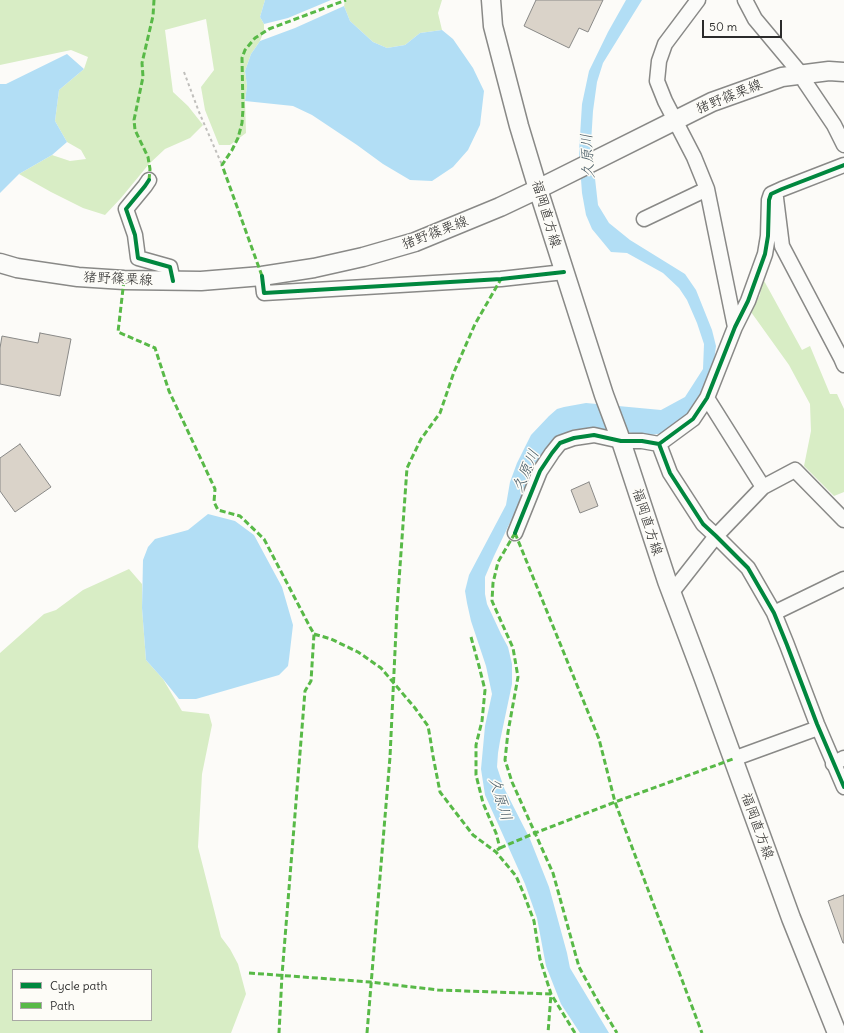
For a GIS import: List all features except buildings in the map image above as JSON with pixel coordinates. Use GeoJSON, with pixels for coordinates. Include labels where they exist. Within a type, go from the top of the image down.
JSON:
{"type":"FeatureCollection","features":[{"type":"Feature","properties":{"kind":"main road","name":"福岡直方線"},"geometry":{"type":"LineString","coordinates":[[491,0],[493,26],[519,126],[604,395],[620,438],[670,590],[791,918],[837,1033]]}},
{"type":"Feature","properties":{"kind":"main road","name":"猪野篠栗線"},"geometry":{"type":"LineString","coordinates":[[0,263],[17,268],[78,277],[173,281],[201,281],[262,276],[321,267],[415,242],[461,224],[538,190],[712,102],[782,77],[829,71],[844,72]]}},
{"type":"Feature","properties":{"kind":"street"},"geometry":{"type":"LineString","coordinates":[[698,0],[665,44],[659,60],[657,81],[675,121],[694,157],[707,189],[735,328]]}},
{"type":"Feature","properties":{"kind":"street"},"geometry":{"type":"LineString","coordinates":[[745,0],[755,19],[801,74],[834,125],[844,144]]}},
{"type":"Feature","properties":{"kind":"street"},"geometry":{"type":"LineString","coordinates":[[515,533],[540,471],[560,443],[574,438],[594,435],[659,444],[693,419],[707,398],[735,328],[748,301],[765,254],[768,236],[769,200],[771,194],[782,188],[844,165]]}},
{"type":"Feature","properties":{"kind":"street"},"geometry":{"type":"LineString","coordinates":[[149,180],[126,209],[135,235],[138,258],[170,267],[173,281]]}},
{"type":"Feature","properties":{"kind":"street"},"geometry":{"type":"LineString","coordinates":[[644,219],[707,189]]}},
{"type":"Feature","properties":{"kind":"street"},"geometry":{"type":"LineString","coordinates":[[771,194],[777,198],[782,246],[844,365]]}},
{"type":"Feature","properties":{"kind":"street"},"geometry":{"type":"LineString","coordinates":[[262,276],[264,293],[501,279],[564,272]]}},
{"type":"Feature","properties":{"kind":"street"},"geometry":{"type":"LineString","coordinates":[[707,398],[763,487]]}},
{"type":"Feature","properties":{"kind":"street"},"geometry":{"type":"LineString","coordinates":[[659,444],[670,473],[703,524],[748,568],[774,613],[788,646],[818,728],[839,761],[844,787]]}},
{"type":"Feature","properties":{"kind":"street"},"geometry":{"type":"LineString","coordinates":[[670,590],[676,587],[716,536],[763,487],[795,470],[844,520]]}},
{"type":"Feature","properties":{"kind":"street"},"geometry":{"type":"LineString","coordinates":[[774,613],[844,579]]}},
{"type":"Feature","properties":{"kind":"street"},"geometry":{"type":"LineString","coordinates":[[733,759],[818,728]]}},
{"type":"Feature","properties":{"kind":"path"},"geometry":{"type":"LineString","coordinates":[[184,72],[199,112],[222,164]]}},
{"type":"Feature","properties":{"kind":"green space"},"geometry":{"type":"Polygon","coordinates":[[[0,0],[265,0],[260,17],[264,24],[264,31],[260,41],[251,54],[245,71],[247,86],[245,101],[246,133],[230,145],[219,145],[205,110],[201,87],[214,70],[206,19],[165,30],[173,92],[188,106],[203,125],[190,138],[165,149],[149,164],[105,215],[83,208],[51,192],[19,174],[52,155],[70,161],[86,159],[81,150],[67,142],[55,121],[59,90],[84,69],[88,57],[71,50],[0,65],[0,0]]]}},
{"type":"Feature","properties":{"kind":"green space"},"geometry":{"type":"Polygon","coordinates":[[[345,0],[442,0],[438,13],[442,30],[420,33],[405,45],[387,48],[373,42],[350,21],[344,6],[345,0]]]}},
{"type":"Feature","properties":{"kind":"green space"},"geometry":{"type":"Polygon","coordinates":[[[762,277],[802,350],[810,346],[830,394],[837,394],[844,409],[844,492],[834,496],[804,466],[811,431],[810,404],[789,365],[751,312],[760,295],[762,277]]]}},
{"type":"Feature","properties":{"kind":"green space"},"geometry":{"type":"Polygon","coordinates":[[[129,569],[142,584],[142,608],[146,660],[163,679],[182,711],[209,714],[212,725],[202,774],[198,847],[221,937],[230,949],[238,964],[246,994],[231,1033],[0,1033],[0,653],[44,614],[56,610],[83,590],[129,569]]]}},
{"type":"Feature","properties":{"kind":"water"},"geometry":{"type":"Polygon","coordinates":[[[265,0],[331,0],[288,18],[264,24],[260,17],[265,0]]]}},
{"type":"Feature","properties":{"kind":"water","name":"久原川"},"geometry":{"type":"Polygon","coordinates":[[[626,0],[642,0],[603,63],[597,82],[593,111],[591,143],[598,205],[609,223],[630,240],[685,274],[696,290],[712,330],[716,346],[714,362],[700,401],[685,419],[664,433],[651,435],[588,428],[571,430],[548,445],[485,577],[485,594],[487,604],[508,647],[512,664],[512,684],[500,741],[497,767],[504,788],[530,839],[549,887],[570,968],[609,1033],[580,1033],[561,1004],[546,966],[537,918],[525,884],[485,795],[481,769],[485,726],[492,694],[486,666],[471,621],[465,591],[469,575],[506,505],[510,482],[517,463],[531,435],[549,416],[557,409],[586,403],[661,410],[685,397],[703,369],[704,344],[687,300],[679,288],[663,273],[627,253],[611,252],[592,229],[586,215],[582,193],[579,152],[582,104],[589,71],[626,0]]]}},
{"type":"Feature","properties":{"kind":"water"},"geometry":{"type":"Polygon","coordinates":[[[344,6],[350,21],[373,42],[387,48],[405,45],[420,33],[442,30],[453,39],[473,68],[484,91],[480,125],[468,150],[453,167],[432,181],[410,180],[383,164],[312,115],[293,106],[245,101],[247,86],[245,71],[251,54],[260,41],[295,28],[344,6]]]}},
{"type":"Feature","properties":{"kind":"water"},"geometry":{"type":"Polygon","coordinates":[[[67,54],[84,69],[59,90],[55,121],[67,142],[52,155],[19,174],[0,193],[0,84],[6,84],[67,54]]]}},
{"type":"Feature","properties":{"kind":"water"},"geometry":{"type":"Polygon","coordinates":[[[208,514],[235,521],[254,535],[282,587],[293,625],[288,666],[279,675],[196,699],[179,699],[146,660],[142,608],[143,560],[148,547],[155,539],[188,530],[208,514]]]}},
{"type":"Feature","properties":{"kind":"marked path"},"geometry":{"type":"LineString","coordinates":[[149,180],[150,169],[148,157],[135,130],[134,120],[143,77],[142,63],[153,16],[154,0]]}},
{"type":"Feature","properties":{"kind":"marked path"},"geometry":{"type":"LineString","coordinates":[[262,276],[222,165],[238,138],[242,123],[242,58],[245,50],[255,38],[269,29],[346,0]]}},
{"type":"Feature","properties":{"kind":"marked path"},"geometry":{"type":"LineString","coordinates":[[367,1033],[390,757],[397,609],[407,468],[421,439],[440,413],[454,372],[475,324],[501,279]]}},
{"type":"Feature","properties":{"kind":"marked path"},"geometry":{"type":"LineString","coordinates":[[124,280],[118,332],[155,348],[169,391],[215,489],[214,502],[218,510],[240,516],[264,539],[314,634],[311,681],[305,691],[282,975],[279,1033]]}},
{"type":"Feature","properties":{"kind":"marked path"},"geometry":{"type":"LineString","coordinates":[[515,533],[498,562],[493,583],[492,601],[513,648],[518,677],[508,732],[505,760],[512,782],[553,873],[579,967],[617,1033]]}},
{"type":"Feature","properties":{"kind":"marked path"},"geometry":{"type":"LineString","coordinates":[[515,533],[599,739],[615,802],[702,1033]]}},
{"type":"Feature","properties":{"kind":"marked path"},"geometry":{"type":"LineString","coordinates":[[314,634],[331,639],[358,652],[381,668],[415,708],[428,726],[440,792],[473,835],[496,852],[516,876],[534,921],[540,959],[551,994],[575,1033]]}},
{"type":"Feature","properties":{"kind":"marked path"},"geometry":{"type":"LineString","coordinates":[[471,637],[485,690],[482,721],[476,745],[476,775],[483,803],[496,833],[500,848],[497,850]]}},
{"type":"Feature","properties":{"kind":"marked path"},"geometry":{"type":"LineString","coordinates":[[500,848],[615,802],[733,759]]}},
{"type":"Feature","properties":{"kind":"marked path"},"geometry":{"type":"LineString","coordinates":[[249,973],[370,982],[438,990],[551,994],[548,1033]]}},
{"type":"Feature","properties":{"kind":"cycle path"},"geometry":{"type":"LineString","coordinates":[[515,533],[540,471],[560,443],[574,438],[594,435],[621,441],[642,441],[659,444],[693,419],[707,398],[735,327],[748,301],[765,254],[768,236],[769,200],[771,194],[844,165]]}},
{"type":"Feature","properties":{"kind":"cycle path"},"geometry":{"type":"LineString","coordinates":[[149,180],[126,209],[135,235],[138,258],[170,267],[173,281]]}},
{"type":"Feature","properties":{"kind":"cycle path"},"geometry":{"type":"LineString","coordinates":[[262,276],[264,293],[501,279],[564,272]]}},
{"type":"Feature","properties":{"kind":"cycle path"},"geometry":{"type":"LineString","coordinates":[[659,444],[670,473],[703,524],[748,568],[774,613],[817,724],[844,787]]}}]}
